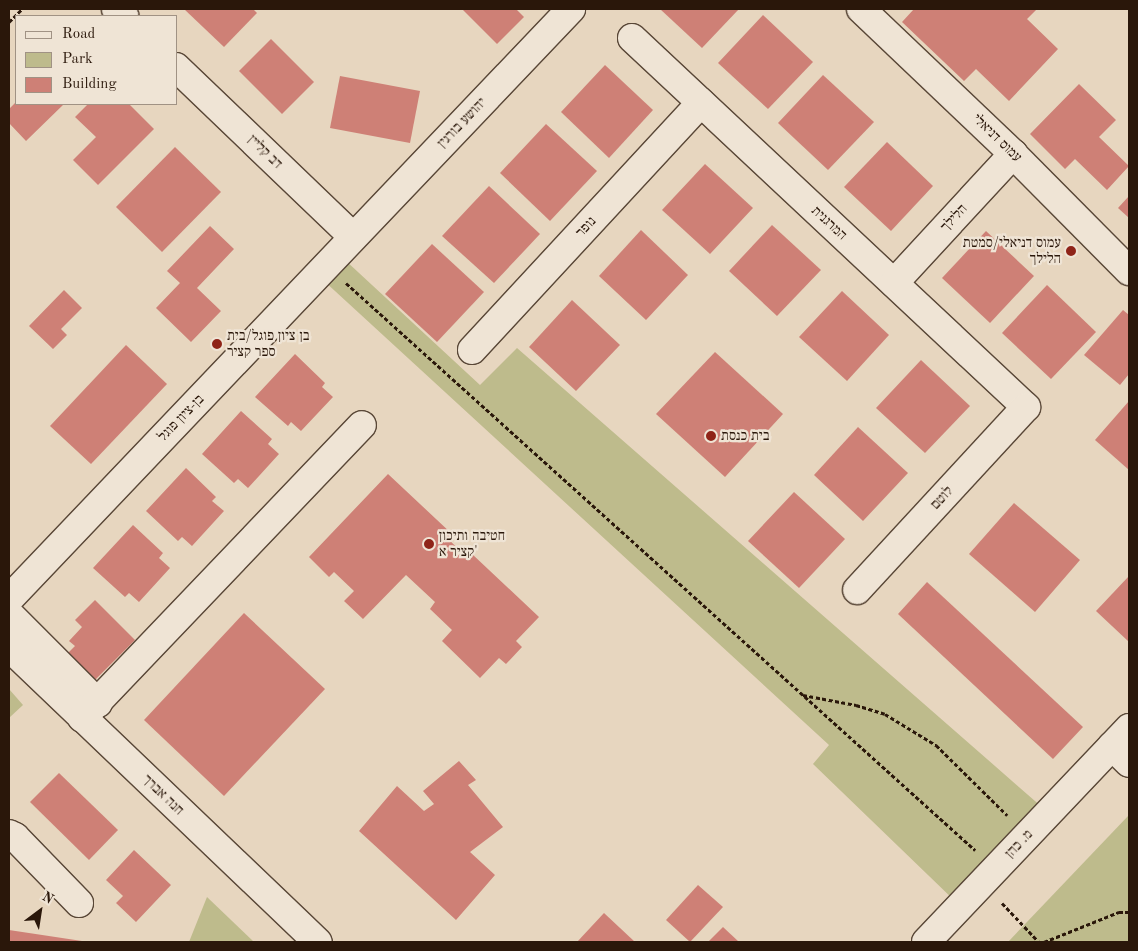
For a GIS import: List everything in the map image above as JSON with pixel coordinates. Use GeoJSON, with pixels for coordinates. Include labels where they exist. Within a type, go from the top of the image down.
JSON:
{"type":"FeatureCollection","features":[{"type":"Feature","properties":{"kind":"street","name":"יהושע בורגין"},"geometry":{"type":"LineString","coordinates":[[353,237],[571,9]]}},
{"type":"Feature","properties":{"kind":"street","name":"עמוס דניאלי"},"geometry":{"type":"LineString","coordinates":[[861,9],[1014,154],[1129,270]]}},
{"type":"Feature","properties":{"kind":"street","name":"המרגנית"},"geometry":{"type":"LineString","coordinates":[[632,38],[1026,407]]}},
{"type":"Feature","properties":{"kind":"street","name":"דב קליין"},"geometry":{"type":"LineString","coordinates":[[178,69],[353,237]]}},
{"type":"Feature","properties":{"kind":"street","name":"נופר"},"geometry":{"type":"LineString","coordinates":[[472,350],[701,103]]}},
{"type":"Feature","properties":{"kind":"street","name":"הלילך"},"geometry":{"type":"LineString","coordinates":[[894,283],[1014,154]]}},
{"type":"Feature","properties":{"kind":"street","name":"בן-ציון פוגל"},"geometry":{"type":"LineString","coordinates":[[9,599],[353,237]]}},
{"type":"Feature","properties":{"kind":"street","name":"לוטם"},"geometry":{"type":"LineString","coordinates":[[857,590],[1026,407]]}},
{"type":"Feature","properties":{"kind":"street"},"geometry":{"type":"LineString","coordinates":[[9,614],[90,710],[362,425]]}},
{"type":"Feature","properties":{"kind":"street","name":"חנה אברך"},"geometry":{"type":"LineString","coordinates":[[9,647],[90,710],[318,942]]}},
{"type":"Feature","properties":{"kind":"street","name":"מ. כהן"},"geometry":{"type":"LineString","coordinates":[[926,942],[1027,835],[1124,745]]}},
{"type":"Feature","properties":{"kind":"street"},"geometry":{"type":"LineString","coordinates":[[9,834],[15,837],[79,903]]}},
{"type":"Feature","properties":{"kind":"path"},"geometry":{"type":"LineString","coordinates":[[327,266],[803,695],[989,876],[1039,942]]}},
{"type":"Feature","properties":{"kind":"path"},"geometry":{"type":"LineString","coordinates":[[803,695],[856,705],[885,714],[936,745],[1027,835]]}},
{"type":"Feature","properties":{"kind":"path"},"geometry":{"type":"LineString","coordinates":[[1044,942],[1119,912],[1129,912]]}},
{"type":"Feature","properties":{"kind":"green space"},"geometry":{"type":"Polygon","coordinates":[[[345,260],[480,385],[517,348],[1043,808],[957,903],[813,764],[829,745],[323,280],[345,260]]]}},
{"type":"Feature","properties":{"kind":"green space"},"geometry":{"type":"Polygon","coordinates":[[[9,689],[23,705],[9,718],[9,689]]]}},
{"type":"Feature","properties":{"kind":"green space"},"geometry":{"type":"Polygon","coordinates":[[[1129,815],[1129,942],[1008,942],[1129,815]]]}},
{"type":"Feature","properties":{"kind":"green space"},"geometry":{"type":"Polygon","coordinates":[[[207,897],[254,942],[189,942],[207,897]]]}},
{"type":"Feature","properties":{"kind":"building"},"geometry":{"type":"Polygon","coordinates":[[[184,9],[253,9],[257,13],[224,47],[184,9]]]}},
{"type":"Feature","properties":{"kind":"building"},"geometry":{"type":"Polygon","coordinates":[[[462,9],[516,9],[524,17],[497,44],[462,9]]]}},
{"type":"Feature","properties":{"kind":"building"},"geometry":{"type":"Polygon","coordinates":[[[660,9],[739,9],[702,48],[660,9]]]}},
{"type":"Feature","properties":{"kind":"building"},"geometry":{"type":"Polygon","coordinates":[[[914,9],[1037,9],[1027,19],[1058,49],[1009,101],[976,69],[964,81],[902,22],[914,9]]]}},
{"type":"Feature","properties":{"kind":"building"},"geometry":{"type":"Polygon","coordinates":[[[763,15],[813,62],[768,109],[718,63],[763,15]]]}},
{"type":"Feature","properties":{"kind":"building"},"geometry":{"type":"Polygon","coordinates":[[[271,39],[314,82],[282,114],[239,71],[271,39]]]}},
{"type":"Feature","properties":{"kind":"building"},"geometry":{"type":"Polygon","coordinates":[[[605,65],[653,110],[609,158],[561,112],[605,65]]]}},
{"type":"Feature","properties":{"kind":"building"},"geometry":{"type":"Polygon","coordinates":[[[823,75],[874,122],[828,170],[778,123],[823,75]]]}},
{"type":"Feature","properties":{"kind":"building"},"geometry":{"type":"Polygon","coordinates":[[[340,76],[420,91],[410,143],[330,128],[340,76]]]}},
{"type":"Feature","properties":{"kind":"building"},"geometry":{"type":"Polygon","coordinates":[[[1079,84],[1116,120],[1099,137],[1129,166],[1107,190],[1075,159],[1065,169],[1030,134],[1079,84]]]}},
{"type":"Feature","properties":{"kind":"building"},"geometry":{"type":"Polygon","coordinates":[[[15,103],[15,105],[63,105],[26,141],[9,123],[9,109],[15,103]]]}},
{"type":"Feature","properties":{"kind":"building"},"geometry":{"type":"Polygon","coordinates":[[[87,105],[130,105],[154,129],[98,185],[73,160],[96,137],[75,117],[87,105]]]}},
{"type":"Feature","properties":{"kind":"building"},"geometry":{"type":"Polygon","coordinates":[[[546,124],[597,171],[550,221],[500,173],[546,124]]]}},
{"type":"Feature","properties":{"kind":"building"},"geometry":{"type":"Polygon","coordinates":[[[887,142],[933,186],[891,231],[844,187],[887,142]]]}},
{"type":"Feature","properties":{"kind":"building"},"geometry":{"type":"Polygon","coordinates":[[[175,147],[221,192],[162,252],[116,207],[175,147]]]}},
{"type":"Feature","properties":{"kind":"building"},"geometry":{"type":"Polygon","coordinates":[[[705,164],[753,208],[710,254],[662,210],[705,164]]]}},
{"type":"Feature","properties":{"kind":"building"},"geometry":{"type":"Polygon","coordinates":[[[489,186],[540,234],[494,283],[442,236],[489,186]]]}},
{"type":"Feature","properties":{"kind":"building"},"geometry":{"type":"Polygon","coordinates":[[[1129,196],[1129,218],[1118,208],[1129,196]]]}},
{"type":"Feature","properties":{"kind":"building"},"geometry":{"type":"Polygon","coordinates":[[[772,225],[821,270],[777,316],[729,271],[772,225]]]}},
{"type":"Feature","properties":{"kind":"building"},"geometry":{"type":"Polygon","coordinates":[[[210,226],[234,249],[197,288],[221,311],[191,342],[156,308],[180,283],[167,271],[210,226]]]}},
{"type":"Feature","properties":{"kind":"building"},"geometry":{"type":"Polygon","coordinates":[[[641,230],[688,275],[646,320],[599,276],[641,230]]]}},
{"type":"Feature","properties":{"kind":"building"},"geometry":{"type":"Polygon","coordinates":[[[986,231],[1034,276],[990,323],[942,278],[986,231]]]}},
{"type":"Feature","properties":{"kind":"building"},"geometry":{"type":"Polygon","coordinates":[[[432,244],[484,292],[437,342],[385,294],[432,244]]]}},
{"type":"Feature","properties":{"kind":"building"},"geometry":{"type":"Polygon","coordinates":[[[1047,285],[1096,332],[1051,379],[1002,333],[1047,285]]]}},
{"type":"Feature","properties":{"kind":"building"},"geometry":{"type":"Polygon","coordinates":[[[64,290],[82,308],[61,329],[67,335],[53,349],[29,326],[64,290]]]}},
{"type":"Feature","properties":{"kind":"building"},"geometry":{"type":"Polygon","coordinates":[[[842,291],[889,335],[847,381],[799,337],[842,291]]]}},
{"type":"Feature","properties":{"kind":"building"},"geometry":{"type":"Polygon","coordinates":[[[572,300],[620,345],[576,391],[529,347],[572,300]]]}},
{"type":"Feature","properties":{"kind":"building"},"geometry":{"type":"Polygon","coordinates":[[[1123,310],[1129,315],[1129,374],[1120,385],[1084,355],[1123,310]]]}},
{"type":"Feature","properties":{"kind":"building"},"geometry":{"type":"Polygon","coordinates":[[[126,345],[167,384],[91,464],[50,426],[126,345]]]}},
{"type":"Feature","properties":{"kind":"building"},"geometry":{"type":"Polygon","coordinates":[[[715,352],[783,414],[725,477],[656,414],[715,352]]]}},
{"type":"Feature","properties":{"kind":"building"},"geometry":{"type":"Polygon","coordinates":[[[295,354],[325,383],[322,387],[333,397],[301,431],[291,422],[288,426],[255,397],[295,354]]]}},
{"type":"Feature","properties":{"kind":"building"},"geometry":{"type":"Polygon","coordinates":[[[921,360],[970,406],[925,453],[876,408],[921,360]]]}},
{"type":"Feature","properties":{"kind":"building"},"geometry":{"type":"Polygon","coordinates":[[[1129,401],[1129,470],[1095,440],[1129,401]]]}},
{"type":"Feature","properties":{"kind":"building"},"geometry":{"type":"Polygon","coordinates":[[[241,411],[272,439],[268,444],[279,454],[248,488],[238,479],[234,483],[202,454],[241,411]]]}},
{"type":"Feature","properties":{"kind":"building"},"geometry":{"type":"Polygon","coordinates":[[[858,427],[908,473],[863,521],[814,475],[858,427]]]}},
{"type":"Feature","properties":{"kind":"building"},"geometry":{"type":"Polygon","coordinates":[[[186,468],[216,497],[212,501],[224,511],[192,546],[182,537],[178,541],[146,511],[186,468]]]}},
{"type":"Feature","properties":{"kind":"building"},"geometry":{"type":"Polygon","coordinates":[[[388,474],[452,534],[448,539],[468,558],[472,554],[539,617],[516,641],[522,647],[506,664],[499,658],[480,678],[442,641],[452,630],[430,609],[435,602],[406,575],[363,619],[344,601],[354,591],[334,572],[329,577],[309,557],[388,474]]]}},
{"type":"Feature","properties":{"kind":"building"},"geometry":{"type":"Polygon","coordinates":[[[794,492],[845,539],[799,588],[748,541],[794,492]]]}},
{"type":"Feature","properties":{"kind":"building"},"geometry":{"type":"Polygon","coordinates":[[[1014,503],[1080,560],[1035,612],[969,554],[1014,503]]]}},
{"type":"Feature","properties":{"kind":"building"},"geometry":{"type":"Polygon","coordinates":[[[133,525],[163,553],[159,558],[170,568],[139,602],[129,593],[125,597],[93,568],[133,525]]]}},
{"type":"Feature","properties":{"kind":"building"},"geometry":{"type":"Polygon","coordinates":[[[1129,576],[1129,642],[1096,611],[1129,576]]]}},
{"type":"Feature","properties":{"kind":"building"},"geometry":{"type":"Polygon","coordinates":[[[927,582],[1083,727],[1053,759],[898,614],[927,582]]]}},
{"type":"Feature","properties":{"kind":"building"},"geometry":{"type":"Polygon","coordinates":[[[95,600],[135,640],[94,681],[67,654],[75,646],[69,641],[82,627],[75,620],[95,600]]]}},
{"type":"Feature","properties":{"kind":"building"},"geometry":{"type":"Polygon","coordinates":[[[244,613],[325,689],[224,796],[144,720],[244,613]]]}},
{"type":"Feature","properties":{"kind":"building"},"geometry":{"type":"Polygon","coordinates":[[[459,761],[476,780],[468,785],[503,827],[470,852],[495,875],[456,920],[359,831],[397,786],[424,811],[434,804],[423,791],[459,761]]]}},
{"type":"Feature","properties":{"kind":"building"},"geometry":{"type":"Polygon","coordinates":[[[59,773],[118,830],[89,860],[30,802],[59,773]]]}},
{"type":"Feature","properties":{"kind":"building"},"geometry":{"type":"Polygon","coordinates":[[[134,850],[171,885],[136,922],[116,903],[123,896],[106,880],[134,850]]]}},
{"type":"Feature","properties":{"kind":"building"},"geometry":{"type":"Polygon","coordinates":[[[698,885],[723,907],[690,942],[666,920],[698,885]]]}},
{"type":"Feature","properties":{"kind":"building"},"geometry":{"type":"Polygon","coordinates":[[[604,913],[635,942],[577,942],[604,913]]]}},
{"type":"Feature","properties":{"kind":"building"},"geometry":{"type":"Polygon","coordinates":[[[723,927],[739,942],[708,942],[723,927]]]}},
{"type":"Feature","properties":{"kind":"building"},"geometry":{"type":"Polygon","coordinates":[[[9,930],[82,941],[82,942],[9,942],[9,930]]]}},
{"type":"Feature","properties":{"kind":"place","name":"עמוס דניאלי/סמטת הלילך"},"geometry":{"type":"Point","coordinates":[1071,251]}},
{"type":"Feature","properties":{"kind":"place","name":"בן ציון פוגל/בית ספר קציר"},"geometry":{"type":"Point","coordinates":[217,344]}},
{"type":"Feature","properties":{"kind":"place","name":"בית כנסת"},"geometry":{"type":"Point","coordinates":[711,436]}},
{"type":"Feature","properties":{"kind":"place","name":"חטיבה ותיכון קציר א'"},"geometry":{"type":"Point","coordinates":[429,544]}}]}
